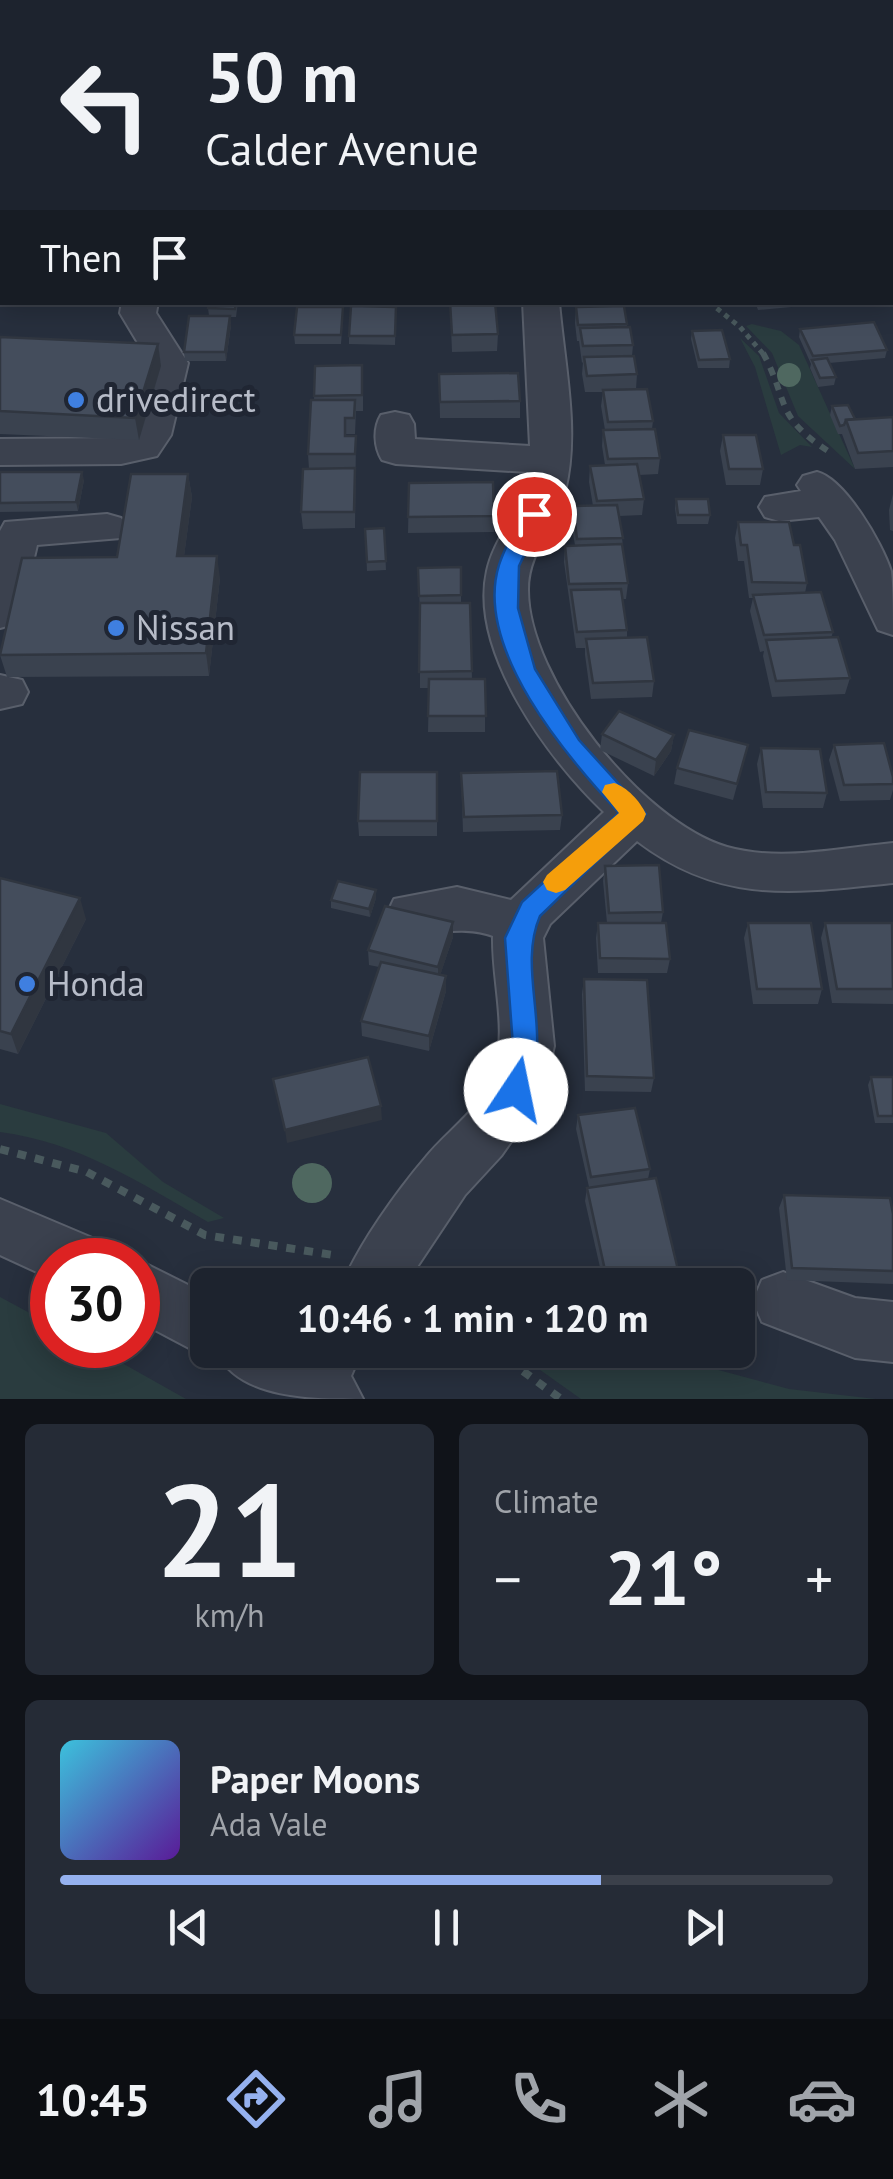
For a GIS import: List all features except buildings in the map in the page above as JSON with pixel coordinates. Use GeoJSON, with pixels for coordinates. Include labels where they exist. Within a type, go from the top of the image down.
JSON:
{"type":"FeatureCollection","features":[{"type":"Feature","properties":{"kind":"street"},"geometry":{"type":"LineString","coordinates":[[0,452],[121,451],[143,447],[152,435],[169,364],[138,313],[139,305]]}},
{"type":"Feature","properties":{"kind":"street"},"geometry":{"type":"LineString","coordinates":[[541,305],[546,489],[509,566],[507,608],[524,670],[571,747],[634,814],[706,859],[744,869],[794,872],[893,863]]}},
{"type":"Feature","properties":{"kind":"street"},"geometry":{"type":"LineString","coordinates":[[395,424],[396,451],[548,460]]}},
{"type":"Feature","properties":{"kind":"street"},"geometry":{"type":"LineString","coordinates":[[779,506],[825,480],[893,619]]}},
{"type":"Feature","properties":{"kind":"street"},"geometry":{"type":"LineString","coordinates":[[0,613],[20,532],[107,528]]}},
{"type":"Feature","properties":{"kind":"street"},"geometry":{"type":"LineString","coordinates":[[382,1268],[444,1176],[481,1138],[516,1090],[527,1046],[518,938],[531,910],[554,884],[634,814]]}},
{"type":"Feature","properties":{"kind":"street"},"geometry":{"type":"LineString","coordinates":[[412,914],[452,905],[480,910],[524,926]]}},
{"type":"Feature","properties":{"kind":"street"},"geometry":{"type":"LineString","coordinates":[[0,1227],[30,1240]]}},
{"type":"Feature","properties":{"kind":"street"},"geometry":{"type":"LineString","coordinates":[[783,1301],[855,1328],[893,1332]]}},
{"type":"Feature","properties":{"kind":"street"},"geometry":{"type":"LineString","coordinates":[[160,1302],[190,1318]]}},
{"type":"Feature","properties":{"kind":"street"},"geometry":{"type":"LineString","coordinates":[[297,1368],[325,1378]]}},
{"type":"Feature","properties":{"kind":"path"},"geometry":{"type":"LineString","coordinates":[[713,305],[740,327],[765,356],[784,412],[808,438],[825,480]]}},
{"type":"Feature","properties":{"kind":"path"},"geometry":{"type":"LineString","coordinates":[[0,1149],[86,1172],[205,1235],[326,1252],[353,1268]]}},
{"type":"Feature","properties":{"kind":"path"},"geometry":{"type":"LineString","coordinates":[[519,1368],[561,1399]]}},
{"type":"Feature","properties":{"kind":"shaded area"},"geometry":{"type":"Polygon","coordinates":[[[746,326],[781,331],[799,345],[855,469],[798,416],[772,353],[746,326]]]}},
{"type":"Feature","properties":{"kind":"shaded area"},"geometry":{"type":"Polygon","coordinates":[[[740,338],[759,356],[779,413],[812,447],[800,445],[781,455],[755,367],[740,338]]]}},
{"type":"Feature","properties":{"kind":"shaded area"},"geometry":{"type":"Polygon","coordinates":[[[0,1104],[106,1133],[163,1182],[224,1218],[208,1222],[82,1155],[29,1137],[0,1132],[0,1104]]]}},
{"type":"Feature","properties":{"kind":"shaded area"},"geometry":{"type":"Polygon","coordinates":[[[0,1297],[30,1313],[30,1368],[131,1368],[186,1399],[0,1399],[0,1297]]]}},
{"type":"Feature","properties":{"kind":"shaded area"},"geometry":{"type":"Polygon","coordinates":[[[537,1368],[711,1368],[789,1389],[876,1399],[581,1399],[537,1368]]]}},
{"type":"Feature","properties":{"kind":"slow traffic"},"geometry":{"type":"LineString","coordinates":[[556,882],[634,814],[614,792]]}},
{"type":"Feature","properties":{"kind":"place","name":"drivedirect"},"geometry":{"type":"Point","coordinates":[76,400]}},
{"type":"Feature","properties":{"kind":"place","name":"Nissan"},"geometry":{"type":"Point","coordinates":[116,628]}},
{"type":"Feature","properties":{"kind":"place","name":"Honda"},"geometry":{"type":"Point","coordinates":[27,984]}},
{"type":"Feature","properties":{"kind":"route"},"geometry":{"type":"LineString","coordinates":[[516,1090],[527,1046],[518,938],[531,910],[554,884],[634,814],[571,747],[524,670],[507,608],[509,566],[534,514]]}}]}
